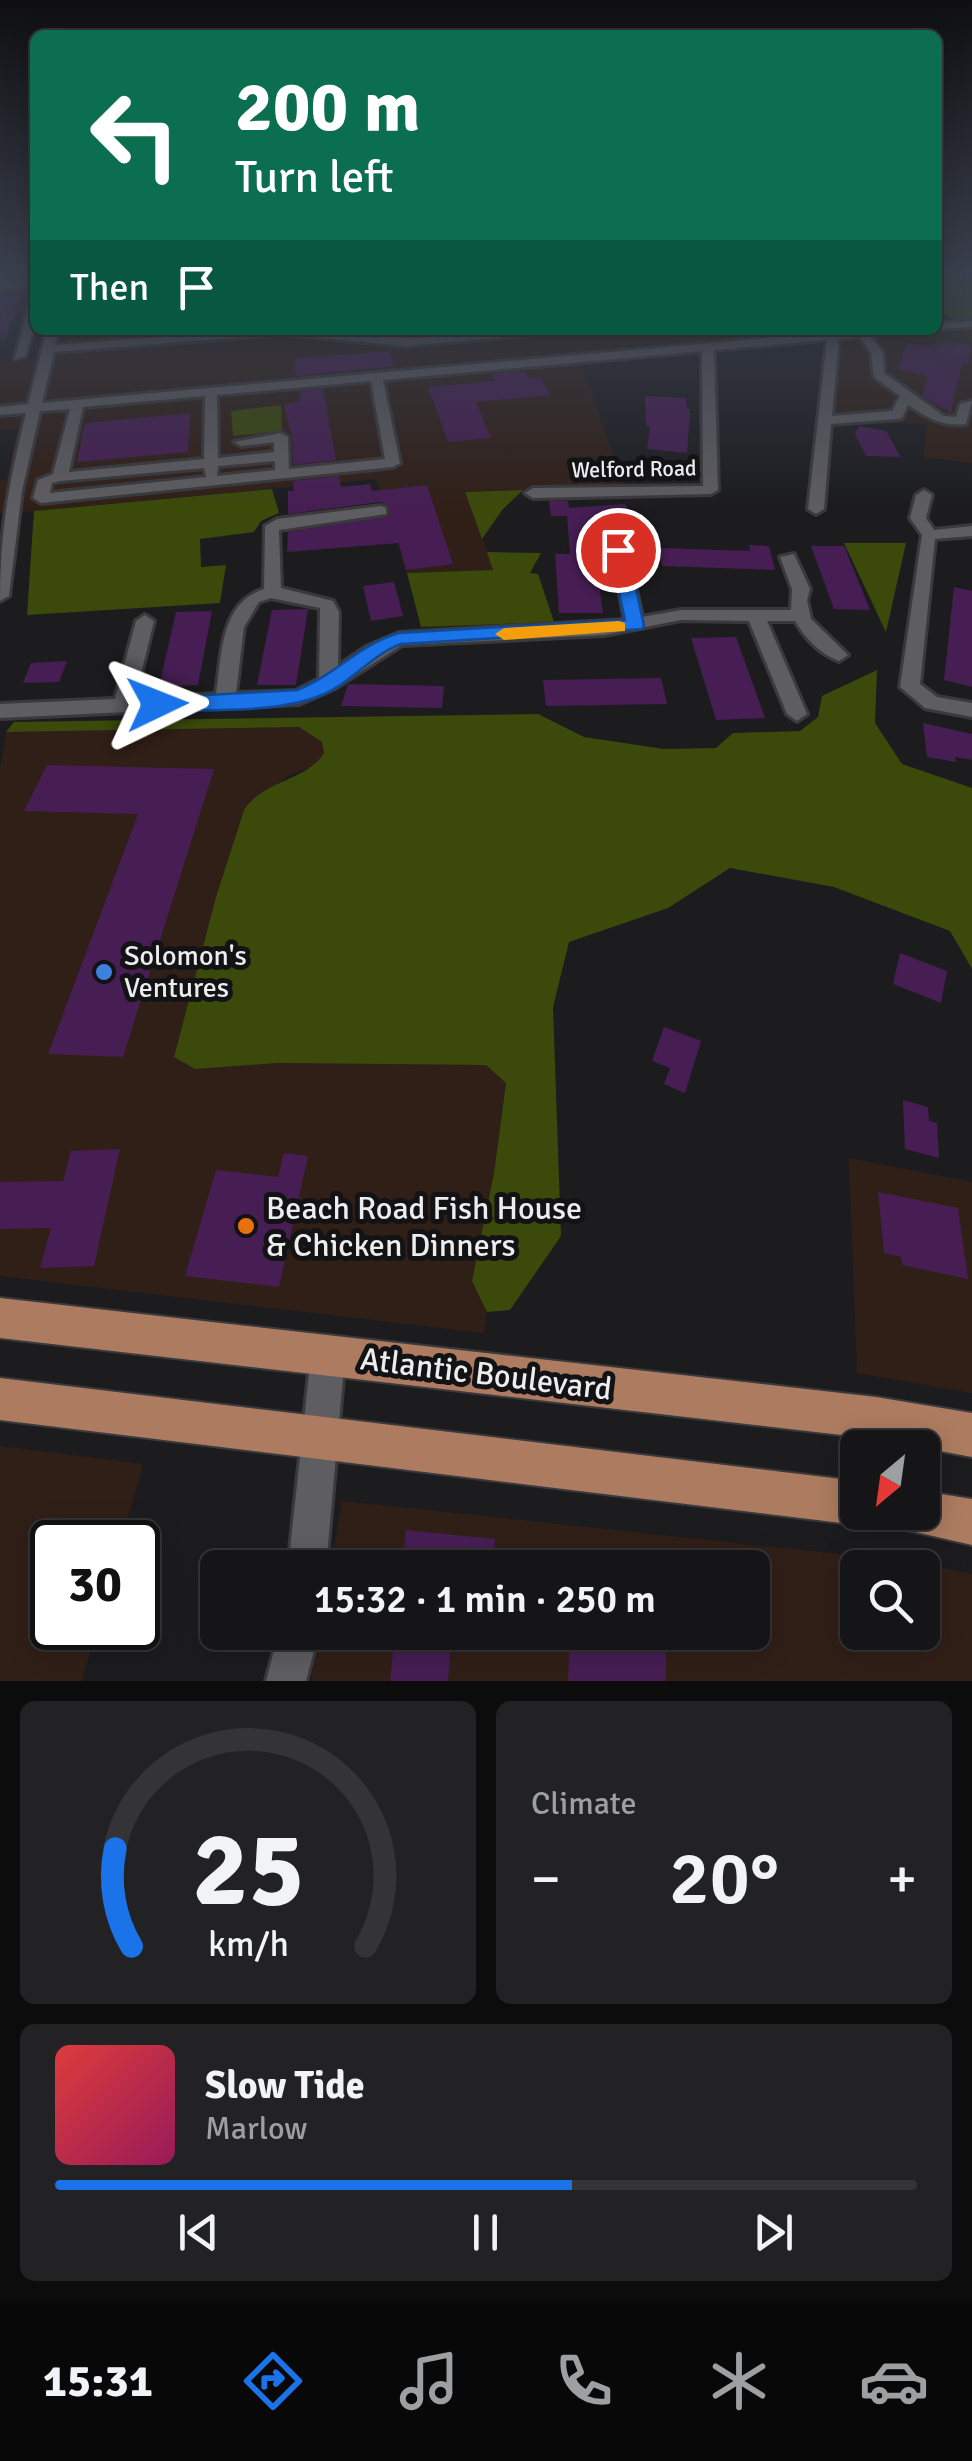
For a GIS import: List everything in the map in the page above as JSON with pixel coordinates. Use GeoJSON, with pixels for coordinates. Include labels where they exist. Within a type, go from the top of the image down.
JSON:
{"type":"FeatureCollection","features":[{"type":"Feature","properties":{"kind":"main road","name":"Atlantic Boulevard"},"geometry":{"type":"LineString","coordinates":[[0,1318],[876,1418],[972,1435]]}},
{"type":"Feature","properties":{"kind":"main road"},"geometry":{"type":"LineString","coordinates":[[0,1399],[840,1501]]}},
{"type":"Feature","properties":{"kind":"main road"},"geometry":{"type":"LineString","coordinates":[[940,1516],[972,1522]]}},
{"type":"Feature","properties":{"kind":"street"},"geometry":{"type":"LineString","coordinates":[[2,363],[32,352]]}},
{"type":"Feature","properties":{"kind":"street"},"geometry":{"type":"LineString","coordinates":[[2,363],[34,352]]}},
{"type":"Feature","properties":{"kind":"street"},"geometry":{"type":"LineString","coordinates":[[0,596],[14,491],[47,352]]}},
{"type":"Feature","properties":{"kind":"street"},"geometry":{"type":"LineString","coordinates":[[0,412],[634,352]]}},
{"type":"Feature","properties":{"kind":"street","name":"Welford Road"},"geometry":{"type":"LineString","coordinates":[[533,493],[711,490],[708,352]]}},
{"type":"Feature","properties":{"kind":"street"},"geometry":{"type":"LineString","coordinates":[[816,509],[824,422],[837,352]]}},
{"type":"Feature","properties":{"kind":"street"},"geometry":{"type":"LineString","coordinates":[[877,352],[878,374],[906,398],[949,423],[961,421],[965,407],[972,404]]}},
{"type":"Feature","properties":{"kind":"street"},"geometry":{"type":"LineString","coordinates":[[281,456],[60,477],[46,480],[41,498],[393,463],[376,375]]}},
{"type":"Feature","properties":{"kind":"street"},"geometry":{"type":"LineString","coordinates":[[211,482],[212,390]]}},
{"type":"Feature","properties":{"kind":"street"},"geometry":{"type":"LineString","coordinates":[[824,422],[897,416],[906,398]]}},
{"type":"Feature","properties":{"kind":"street"},"geometry":{"type":"LineString","coordinates":[[60,477],[78,402]]}},
{"type":"Feature","properties":{"kind":"street"},"geometry":{"type":"LineString","coordinates":[[242,442],[281,438],[282,474]]}},
{"type":"Feature","properties":{"kind":"street"},"geometry":{"type":"LineString","coordinates":[[0,456],[22,454]]}},
{"type":"Feature","properties":{"kind":"street"},"geometry":{"type":"LineString","coordinates":[[14,491],[43,490]]}},
{"type":"Feature","properties":{"kind":"street"},"geometry":{"type":"LineString","coordinates":[[924,495],[918,518],[930,535],[910,687],[932,703],[972,710]]}},
{"type":"Feature","properties":{"kind":"street"},"geometry":{"type":"LineString","coordinates":[[272,592],[271,529],[277,524],[381,510]]}},
{"type":"Feature","properties":{"kind":"street"},"geometry":{"type":"LineString","coordinates":[[930,535],[972,531]]}},
{"type":"Feature","properties":{"kind":"street"},"geometry":{"type":"LineString","coordinates":[[618,550],[635,625]]}},
{"type":"Feature","properties":{"kind":"street"},"geometry":{"type":"LineString","coordinates":[[788,558],[801,589],[796,602],[800,616],[814,638],[839,655]]}},
{"type":"Feature","properties":{"kind":"street"},"geometry":{"type":"LineString","coordinates":[[225,702],[238,613],[250,598],[272,592],[303,596],[326,605],[330,612],[328,683]]}},
{"type":"Feature","properties":{"kind":"street"},"geometry":{"type":"LineString","coordinates":[[0,711],[299,697],[328,683],[382,645],[399,639],[635,625],[681,615],[800,616]]}},
{"type":"Feature","properties":{"kind":"street"},"geometry":{"type":"LineString","coordinates":[[755,615],[797,714]]}},
{"type":"Feature","properties":{"kind":"street"},"geometry":{"type":"LineString","coordinates":[[123,706],[146,621]]}},
{"type":"Feature","properties":{"kind":"street"},"geometry":{"type":"LineString","coordinates":[[309,1550],[328,1355]]}},
{"type":"Feature","properties":{"kind":"street"},"geometry":{"type":"LineString","coordinates":[[286,1681],[295,1650]]}},
{"type":"Feature","properties":{"kind":"shaded area"},"geometry":{"type":"Polygon","coordinates":[[[56,352],[606,352],[578,355],[624,486],[465,492],[494,570],[407,573],[376,479],[0,514],[0,481],[6,480],[18,429],[0,430],[0,362],[55,357],[56,352]]]}},
{"type":"Feature","properties":{"kind":"shaded area"},"geometry":{"type":"Polygon","coordinates":[[[839,352],[972,352],[972,463],[923,457],[927,424],[828,422],[839,352]]]}},
{"type":"Feature","properties":{"kind":"shaded area"},"geometry":{"type":"Polygon","coordinates":[[[299,727],[322,742],[324,753],[316,765],[288,776],[244,810],[216,897],[174,1056],[195,1069],[278,1063],[486,1065],[506,1082],[494,1173],[472,1281],[487,1312],[484,1333],[0,1276],[0,770],[6,732],[299,727]]]}},
{"type":"Feature","properties":{"kind":"shaded area"},"geometry":{"type":"Polygon","coordinates":[[[849,1158],[972,1182],[972,1393],[857,1373],[849,1158]]]}},
{"type":"Feature","properties":{"kind":"shaded area"},"geometry":{"type":"Polygon","coordinates":[[[0,1446],[143,1464],[127,1520],[30,1520],[30,1650],[91,1650],[82,1681],[0,1681],[0,1446]]]}},
{"type":"Feature","properties":{"kind":"shaded area"},"geometry":{"type":"Polygon","coordinates":[[[342,1501],[840,1554],[840,1650],[940,1650],[940,1568],[972,1574],[972,1681],[311,1681],[316,1650],[770,1650],[770,1550],[333,1550],[342,1501]]]}},
{"type":"Feature","properties":{"kind":"green space"},"geometry":{"type":"Polygon","coordinates":[[[281,405],[282,431],[233,436],[231,411],[281,405]]]}},
{"type":"Feature","properties":{"kind":"green space"},"geometry":{"type":"Polygon","coordinates":[[[272,489],[279,513],[261,521],[254,532],[200,539],[201,567],[226,565],[220,603],[27,615],[34,511],[272,489]]]}},
{"type":"Feature","properties":{"kind":"green space"},"geometry":{"type":"Polygon","coordinates":[[[523,490],[503,509],[482,539],[465,492],[523,490]]]}},
{"type":"Feature","properties":{"kind":"green space"},"geometry":{"type":"Polygon","coordinates":[[[844,543],[906,543],[886,632],[844,543]]]}},
{"type":"Feature","properties":{"kind":"green space"},"geometry":{"type":"Polygon","coordinates":[[[487,552],[541,553],[530,573],[538,574],[554,622],[421,627],[407,573],[493,570],[487,552]]]}},
{"type":"Feature","properties":{"kind":"green space"},"geometry":{"type":"Polygon","coordinates":[[[877,670],[875,723],[902,764],[972,788],[972,969],[950,931],[834,887],[730,868],[668,908],[569,942],[553,1007],[561,1236],[510,1310],[487,1312],[472,1281],[494,1173],[506,1083],[486,1065],[278,1063],[195,1069],[174,1057],[216,897],[244,810],[262,792],[316,762],[324,753],[322,742],[299,727],[6,732],[14,722],[538,714],[584,737],[664,749],[716,748],[733,733],[800,731],[818,717],[822,696],[877,670]]]}},
{"type":"Feature","properties":{"kind":"building"},"geometry":{"type":"Polygon","coordinates":[[[389,352],[394,366],[296,376],[294,359],[389,352]]]}},
{"type":"Feature","properties":{"kind":"building"},"geometry":{"type":"Polygon","coordinates":[[[904,352],[970,352],[968,365],[962,364],[951,413],[922,396],[927,376],[898,370],[904,352]]]}},
{"type":"Feature","properties":{"kind":"building"},"geometry":{"type":"Polygon","coordinates":[[[524,371],[529,378],[540,377],[550,395],[476,402],[491,438],[448,442],[428,387],[495,381],[491,374],[524,371]]]}},
{"type":"Feature","properties":{"kind":"building"},"geometry":{"type":"Polygon","coordinates":[[[323,389],[336,460],[293,465],[292,437],[284,405],[300,401],[299,391],[323,389]]]}},
{"type":"Feature","properties":{"kind":"building"},"geometry":{"type":"Polygon","coordinates":[[[645,396],[686,398],[690,409],[687,453],[647,449],[650,427],[646,426],[645,396]]]}},
{"type":"Feature","properties":{"kind":"building"},"geometry":{"type":"Polygon","coordinates":[[[190,413],[188,452],[77,462],[85,423],[190,413]]]}},
{"type":"Feature","properties":{"kind":"building"},"geometry":{"type":"Polygon","coordinates":[[[859,426],[886,431],[901,457],[866,456],[855,435],[859,426]]]}},
{"type":"Feature","properties":{"kind":"building"},"geometry":{"type":"Polygon","coordinates":[[[339,476],[341,487],[370,484],[372,491],[427,485],[453,564],[406,570],[399,543],[287,552],[288,532],[389,516],[389,506],[381,502],[288,514],[288,491],[294,491],[293,481],[339,476]]]}},
{"type":"Feature","properties":{"kind":"building"},"geometry":{"type":"Polygon","coordinates":[[[549,501],[568,501],[569,508],[625,504],[634,522],[591,525],[603,613],[559,613],[555,554],[570,554],[567,516],[551,516],[549,501]]]}},
{"type":"Feature","properties":{"kind":"building"},"geometry":{"type":"Polygon","coordinates":[[[749,545],[769,546],[775,570],[662,566],[660,548],[750,551],[749,545]]]}},
{"type":"Feature","properties":{"kind":"building"},"geometry":{"type":"Polygon","coordinates":[[[811,546],[844,546],[870,610],[834,609],[811,546]]]}},
{"type":"Feature","properties":{"kind":"building"},"geometry":{"type":"Polygon","coordinates":[[[394,582],[403,616],[371,621],[363,586],[394,582]]]}},
{"type":"Feature","properties":{"kind":"building"},"geometry":{"type":"Polygon","coordinates":[[[954,587],[972,591],[972,687],[944,680],[954,587]]]}},
{"type":"Feature","properties":{"kind":"building"},"geometry":{"type":"Polygon","coordinates":[[[308,609],[296,685],[257,685],[272,610],[308,609]]]}},
{"type":"Feature","properties":{"kind":"building"},"geometry":{"type":"Polygon","coordinates":[[[212,611],[198,685],[159,687],[176,612],[212,611]]]}},
{"type":"Feature","properties":{"kind":"building"},"geometry":{"type":"Polygon","coordinates":[[[736,637],[765,718],[716,720],[691,638],[736,637]]]}},
{"type":"Feature","properties":{"kind":"building"},"geometry":{"type":"Polygon","coordinates":[[[67,661],[59,682],[23,683],[31,663],[67,661]]]}},
{"type":"Feature","properties":{"kind":"building"},"geometry":{"type":"Polygon","coordinates":[[[661,678],[667,704],[546,706],[543,680],[661,678]]]}},
{"type":"Feature","properties":{"kind":"building"},"geometry":{"type":"Polygon","coordinates":[[[348,684],[444,686],[442,708],[341,706],[348,684]]]}},
{"type":"Feature","properties":{"kind":"building"},"geometry":{"type":"Polygon","coordinates":[[[923,723],[972,734],[972,760],[955,757],[956,762],[927,757],[923,723]]]}},
{"type":"Feature","properties":{"kind":"building"},"geometry":{"type":"Polygon","coordinates":[[[47,765],[214,769],[123,1057],[48,1054],[138,814],[24,811],[47,765]]]}},
{"type":"Feature","properties":{"kind":"building"},"geometry":{"type":"Polygon","coordinates":[[[900,953],[947,971],[941,1003],[893,984],[900,953]]]}},
{"type":"Feature","properties":{"kind":"building"},"geometry":{"type":"Polygon","coordinates":[[[664,1027],[701,1041],[685,1093],[664,1084],[670,1068],[652,1061],[664,1027]]]}},
{"type":"Feature","properties":{"kind":"building"},"geometry":{"type":"Polygon","coordinates":[[[903,1100],[928,1107],[929,1121],[937,1123],[939,1158],[905,1149],[903,1100]]]}},
{"type":"Feature","properties":{"kind":"building"},"geometry":{"type":"Polygon","coordinates":[[[120,1149],[94,1266],[40,1268],[51,1228],[0,1229],[0,1182],[63,1181],[71,1151],[120,1149]]]}},
{"type":"Feature","properties":{"kind":"building","name":"Beach Road Fish House & Chicken Dinners"},"geometry":{"type":"Polygon","coordinates":[[[284,1153],[308,1156],[279,1287],[185,1276],[216,1170],[278,1177],[284,1153]]]}},
{"type":"Feature","properties":{"kind":"building"},"geometry":{"type":"Polygon","coordinates":[[[878,1192],[958,1208],[968,1279],[902,1265],[901,1257],[884,1253],[878,1192]]]}},
{"type":"Feature","properties":{"kind":"building"},"geometry":{"type":"Polygon","coordinates":[[[406,1530],[495,1539],[495,1550],[404,1550],[406,1530]]]}},
{"type":"Feature","properties":{"kind":"building"},"geometry":{"type":"Polygon","coordinates":[[[393,1650],[451,1650],[448,1681],[390,1681],[393,1650]]]}},
{"type":"Feature","properties":{"kind":"building"},"geometry":{"type":"Polygon","coordinates":[[[569,1650],[666,1650],[666,1681],[568,1681],[569,1650]]]}},
{"type":"Feature","properties":{"kind":"slow traffic"},"geometry":{"type":"LineString","coordinates":[[504,634],[619,627]]}},
{"type":"Feature","properties":{"kind":"place","name":"Solomon's Ventures"},"geometry":{"type":"Point","coordinates":[104,972]}},
{"type":"Feature","properties":{"kind":"place","name":"Beach Road Fish House & Chicken Dinners"},"geometry":{"type":"Point","coordinates":[246,1226]}},
{"type":"Feature","properties":{"kind":"route"},"geometry":{"type":"LineString","coordinates":[[157,704],[299,697],[320,688],[382,645],[399,639],[635,625],[618,550]]}}]}
